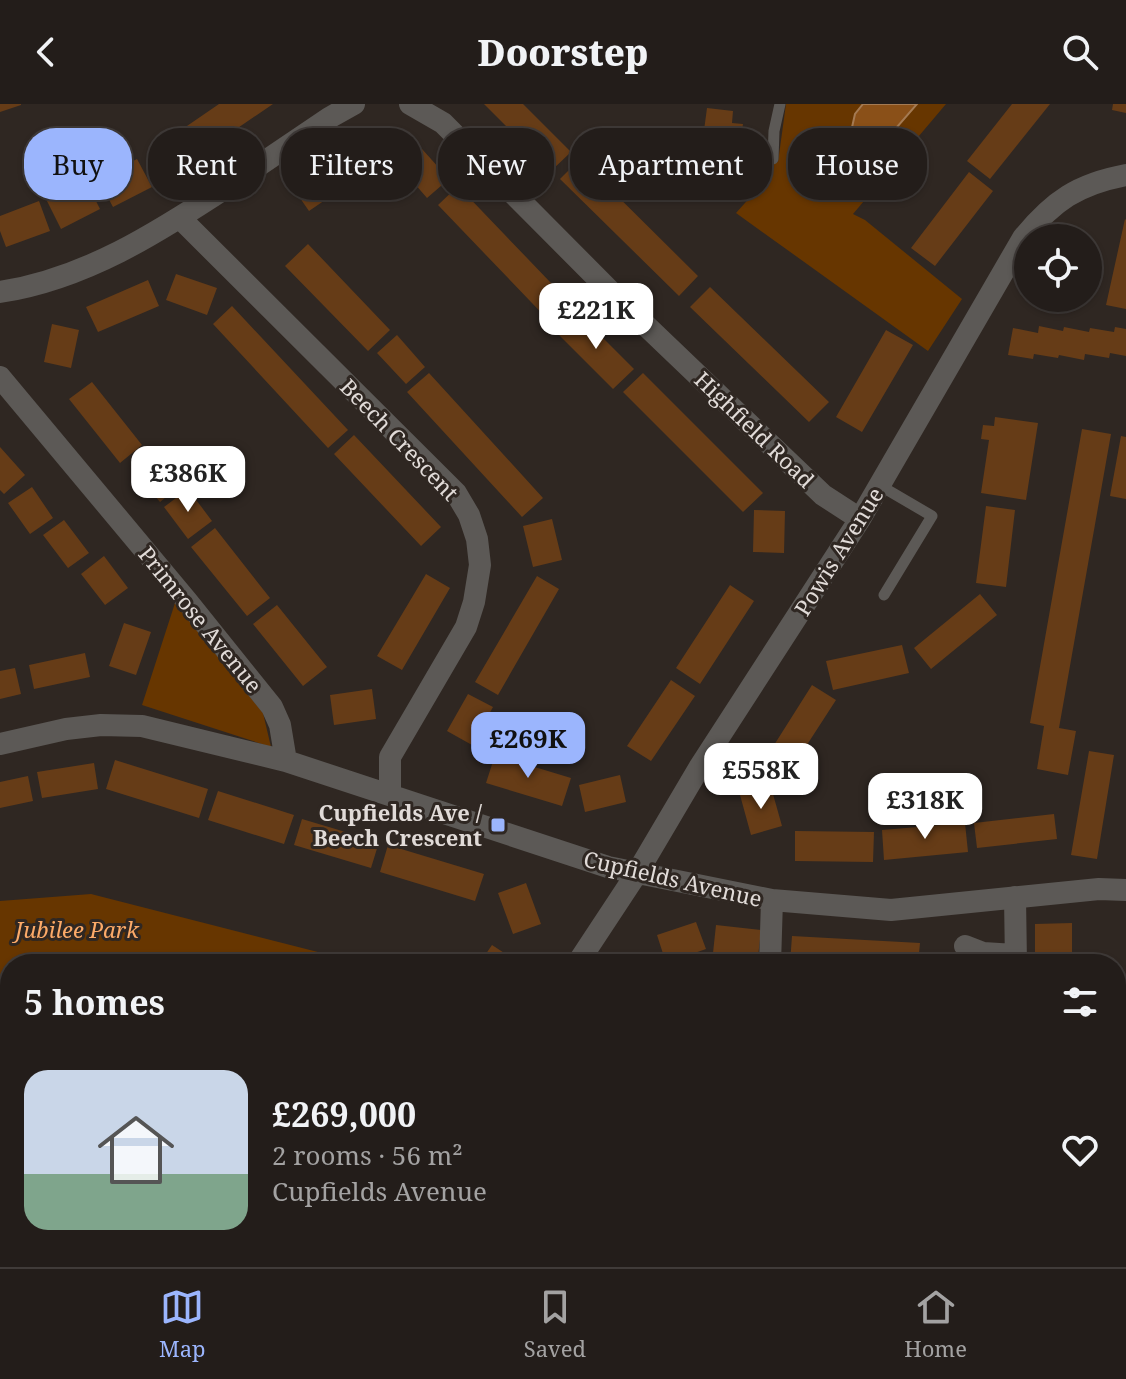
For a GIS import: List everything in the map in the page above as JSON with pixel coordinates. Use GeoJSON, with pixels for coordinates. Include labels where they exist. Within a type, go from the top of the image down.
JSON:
{"type":"FeatureCollection","features":[{"type":"Feature","properties":{"kind":"street"},"geometry":{"type":"LineString","coordinates":[[0,292],[28,288],[84,269],[129,247],[180,218],[354,104]]}},
{"type":"Feature","properties":{"kind":"street","name":"Highfield Road"},"geometry":{"type":"LineString","coordinates":[[410,104],[443,123],[615,296],[823,495],[860,519]]}},
{"type":"Feature","properties":{"kind":"street","name":"Powis Avenue"},"geometry":{"type":"LineString","coordinates":[[584,954],[860,519],[1023,238],[1040,216],[1060,199],[1103,179],[1126,175]]}},
{"type":"Feature","properties":{"kind":"street","name":"Beech Crescent"},"geometry":{"type":"LineString","coordinates":[[180,218],[456,493],[469,515],[477,539],[480,565],[474,602],[466,627],[390,757],[390,795]]}},
{"type":"Feature","properties":{"kind":"street","name":"Primrose Avenue"},"geometry":{"type":"LineString","coordinates":[[0,377],[272,707],[280,725],[286,761]]}},
{"type":"Feature","properties":{"kind":"street","name":"Cupfields Avenue"},"geometry":{"type":"LineString","coordinates":[[0,744],[66,729],[101,725],[142,726],[286,761],[608,867],[772,900],[891,910],[1099,889],[1126,890]]}},
{"type":"Feature","properties":{"kind":"street"},"geometry":{"type":"LineString","coordinates":[[1015,897],[1016,954]]}},
{"type":"Feature","properties":{"kind":"street"},"geometry":{"type":"LineString","coordinates":[[770,954],[772,900]]}},
{"type":"Feature","properties":{"kind":"street"},"geometry":{"type":"LineString","coordinates":[[965,946],[988,954]]}},
{"type":"Feature","properties":{"kind":"lane"},"geometry":{"type":"LineString","coordinates":[[773,159],[774,131],[780,104]]}},
{"type":"Feature","properties":{"kind":"lane"},"geometry":{"type":"LineString","coordinates":[[879,485],[932,516],[884,595]]}},
{"type":"Feature","properties":{"kind":"green space"},"geometry":{"type":"Polygon","coordinates":[[[786,104],[946,104],[926,128],[788,128],[788,200],[865,200],[853,214],[865,220],[962,299],[928,351],[736,213],[748,200],[772,200],[772,163],[778,162],[786,104]]]}},
{"type":"Feature","properties":{"kind":"green space"},"geometry":{"type":"Polygon","coordinates":[[[175,603],[263,713],[271,747],[142,705],[175,603]]]}},
{"type":"Feature","properties":{"kind":"green space","name":"Jubilee Park"},"geometry":{"type":"Polygon","coordinates":[[[91,894],[326,954],[0,954],[0,901],[91,894]]]}},
{"type":"Feature","properties":{"kind":"shaded area"},"geometry":{"type":"Polygon","coordinates":[[[863,104],[917,104],[896,128],[852,128],[855,114],[863,104]]]}},
{"type":"Feature","properties":{"kind":"building"},"geometry":{"type":"Polygon","coordinates":[[[0,104],[21,104],[21,105],[0,112],[0,104]]]}},
{"type":"Feature","properties":{"kind":"building"},"geometry":{"type":"Polygon","coordinates":[[[219,104],[273,104],[238,128],[184,128],[219,104]]]}},
{"type":"Feature","properties":{"kind":"building"},"geometry":{"type":"Polygon","coordinates":[[[484,104],[523,104],[547,128],[508,128],[484,104]]]}},
{"type":"Feature","properties":{"kind":"building"},"geometry":{"type":"Polygon","coordinates":[[[1012,104],[1050,104],[990,179],[967,161],[1012,104]]]}},
{"type":"Feature","properties":{"kind":"building"},"geometry":{"type":"Polygon","coordinates":[[[1113,104],[1126,104],[1126,113],[1112,110],[1113,104]]]}},
{"type":"Feature","properties":{"kind":"building"},"geometry":{"type":"Polygon","coordinates":[[[707,108],[733,111],[732,123],[743,124],[742,128],[704,128],[707,108]]]}},
{"type":"Feature","properties":{"kind":"building"},"geometry":{"type":"Polygon","coordinates":[[[554,135],[570,151],[554,168],[554,135]]]}},
{"type":"Feature","properties":{"kind":"building"},"geometry":{"type":"Polygon","coordinates":[[[422,149],[438,167],[438,188],[427,198],[422,192],[422,149]]]}},
{"type":"Feature","properties":{"kind":"building"},"geometry":{"type":"Polygon","coordinates":[[[137,159],[148,180],[148,189],[132,197],[132,162],[137,159]]]}},
{"type":"Feature","properties":{"kind":"building"},"geometry":{"type":"Polygon","coordinates":[[[570,169],[570,189],[560,179],[570,169]]]}},
{"type":"Feature","properties":{"kind":"building"},"geometry":{"type":"Polygon","coordinates":[[[969,172],[993,191],[935,266],[911,248],[969,172]]]}},
{"type":"Feature","properties":{"kind":"building"},"geometry":{"type":"Polygon","coordinates":[[[96,200],[100,209],[61,229],[47,201],[96,200]]]}},
{"type":"Feature","properties":{"kind":"building"},"geometry":{"type":"Polygon","coordinates":[[[109,200],[127,200],[113,207],[109,200]]]}},
{"type":"Feature","properties":{"kind":"building"},"geometry":{"type":"Polygon","coordinates":[[[301,200],[325,200],[309,211],[301,200]]]}},
{"type":"Feature","properties":{"kind":"building"},"geometry":{"type":"Polygon","coordinates":[[[443,200],[471,200],[574,307],[554,326],[438,205],[443,200]]]}},
{"type":"Feature","properties":{"kind":"building"},"geometry":{"type":"Polygon","coordinates":[[[581,200],[621,200],[698,276],[679,296],[581,200]]]}},
{"type":"Feature","properties":{"kind":"building"},"geometry":{"type":"Polygon","coordinates":[[[39,201],[50,231],[6,247],[0,231],[0,216],[39,201]]]}},
{"type":"Feature","properties":{"kind":"building"},"geometry":{"type":"Polygon","coordinates":[[[1126,220],[1126,309],[1106,305],[1126,220]]]}},
{"type":"Feature","properties":{"kind":"building"},"geometry":{"type":"Polygon","coordinates":[[[308,244],[390,330],[368,351],[285,266],[308,244]]]}},
{"type":"Feature","properties":{"kind":"building"},"geometry":{"type":"Polygon","coordinates":[[[176,274],[217,288],[207,315],[166,300],[176,274]]]}},
{"type":"Feature","properties":{"kind":"building"},"geometry":{"type":"Polygon","coordinates":[[[148,280],[159,306],[98,332],[86,307],[148,280]]]}},
{"type":"Feature","properties":{"kind":"building"},"geometry":{"type":"Polygon","coordinates":[[[710,287],[829,402],[809,422],[690,307],[710,287]]]}},
{"type":"Feature","properties":{"kind":"building"},"geometry":{"type":"Polygon","coordinates":[[[232,306],[348,430],[328,448],[213,324],[232,306]]]}},
{"type":"Feature","properties":{"kind":"building"},"geometry":{"type":"Polygon","coordinates":[[[578,313],[634,369],[613,389],[557,333],[578,313]]]}},
{"type":"Feature","properties":{"kind":"building"},"geometry":{"type":"Polygon","coordinates":[[[52,324],[79,330],[71,368],[44,362],[52,324]]]}},
{"type":"Feature","properties":{"kind":"building"},"geometry":{"type":"Polygon","coordinates":[[[1039,326],[1089,332],[1090,328],[1114,332],[1115,327],[1126,329],[1126,356],[1110,353],[1109,358],[1085,354],[1084,360],[1059,355],[1058,358],[1034,354],[1033,359],[1008,355],[1013,328],[1038,333],[1039,326]]]}},
{"type":"Feature","properties":{"kind":"building"},"geometry":{"type":"Polygon","coordinates":[[[886,330],[913,345],[862,432],[836,417],[886,330]]]}},
{"type":"Feature","properties":{"kind":"building"},"geometry":{"type":"Polygon","coordinates":[[[397,335],[425,367],[406,384],[377,353],[397,335]]]}},
{"type":"Feature","properties":{"kind":"building"},"geometry":{"type":"Polygon","coordinates":[[[429,373],[543,498],[522,517],[407,392],[429,373]]]}},
{"type":"Feature","properties":{"kind":"building"},"geometry":{"type":"Polygon","coordinates":[[[643,373],[763,493],[743,512],[623,392],[643,373]]]}},
{"type":"Feature","properties":{"kind":"building"},"geometry":{"type":"Polygon","coordinates":[[[92,382],[142,445],[120,463],[69,399],[92,382]]]}},
{"type":"Feature","properties":{"kind":"building"},"geometry":{"type":"Polygon","coordinates":[[[995,417],[1038,423],[1026,500],[981,493],[989,440],[981,439],[983,425],[994,426],[995,417]]]}},
{"type":"Feature","properties":{"kind":"building"},"geometry":{"type":"Polygon","coordinates":[[[1082,429],[1111,434],[1059,728],[1076,731],[1068,775],[1037,769],[1044,726],[1030,723],[1082,429]]]}},
{"type":"Feature","properties":{"kind":"building"},"geometry":{"type":"Polygon","coordinates":[[[354,435],[441,527],[421,546],[334,454],[354,435]]]}},
{"type":"Feature","properties":{"kind":"building"},"geometry":{"type":"Polygon","coordinates":[[[1121,436],[1126,437],[1126,499],[1110,496],[1121,436]]]}},
{"type":"Feature","properties":{"kind":"building"},"geometry":{"type":"Polygon","coordinates":[[[0,447],[25,475],[4,494],[0,490],[0,447]]]}},
{"type":"Feature","properties":{"kind":"building"},"geometry":{"type":"Polygon","coordinates":[[[153,450],[182,484],[160,502],[131,467],[153,450]]]}},
{"type":"Feature","properties":{"kind":"building"},"geometry":{"type":"Polygon","coordinates":[[[32,487],[53,518],[30,534],[8,503],[32,487]]]}},
{"type":"Feature","properties":{"kind":"building"},"geometry":{"type":"Polygon","coordinates":[[[188,489],[212,521],[188,539],[164,507],[188,489]]]}},
{"type":"Feature","properties":{"kind":"building"},"geometry":{"type":"Polygon","coordinates":[[[986,506],[1015,510],[1006,587],[976,583],[986,506]]]}},
{"type":"Feature","properties":{"kind":"building"},"geometry":{"type":"Polygon","coordinates":[[[754,510],[785,511],[784,553],[753,552],[754,510]]]}},
{"type":"Feature","properties":{"kind":"building"},"geometry":{"type":"Polygon","coordinates":[[[552,519],[562,560],[533,567],[523,526],[552,519]]]}},
{"type":"Feature","properties":{"kind":"building"},"geometry":{"type":"Polygon","coordinates":[[[64,520],[89,553],[68,568],[43,535],[64,520]]]}},
{"type":"Feature","properties":{"kind":"building"},"geometry":{"type":"Polygon","coordinates":[[[215,528],[270,598],[247,616],[191,547],[215,528]]]}},
{"type":"Feature","properties":{"kind":"building"},"geometry":{"type":"Polygon","coordinates":[[[104,556],[128,588],[105,605],[81,574],[104,556]]]}},
{"type":"Feature","properties":{"kind":"building"},"geometry":{"type":"Polygon","coordinates":[[[426,574],[450,588],[402,670],[377,656],[426,574]]]}},
{"type":"Feature","properties":{"kind":"building"},"geometry":{"type":"Polygon","coordinates":[[[537,576],[559,589],[498,695],[475,682],[537,576]]]}},
{"type":"Feature","properties":{"kind":"building"},"geometry":{"type":"Polygon","coordinates":[[[730,585],[754,601],[700,684],[676,668],[730,585]]]}},
{"type":"Feature","properties":{"kind":"building"},"geometry":{"type":"Polygon","coordinates":[[[980,594],[997,615],[931,669],[914,648],[980,594]]]}},
{"type":"Feature","properties":{"kind":"building"},"geometry":{"type":"Polygon","coordinates":[[[277,605],[327,667],[303,686],[253,624],[277,605]]]}},
{"type":"Feature","properties":{"kind":"building"},"geometry":{"type":"Polygon","coordinates":[[[124,623],[151,632],[136,675],[109,666],[124,623]]]}},
{"type":"Feature","properties":{"kind":"building"},"geometry":{"type":"Polygon","coordinates":[[[902,645],[909,673],[833,690],[826,661],[902,645]]]}},
{"type":"Feature","properties":{"kind":"building"},"geometry":{"type":"Polygon","coordinates":[[[85,653],[90,677],[34,689],[29,665],[85,653]]]}},
{"type":"Feature","properties":{"kind":"building"},"geometry":{"type":"Polygon","coordinates":[[[15,668],[21,694],[0,699],[0,671],[15,668]]]}},
{"type":"Feature","properties":{"kind":"building"},"geometry":{"type":"Polygon","coordinates":[[[671,680],[695,696],[651,761],[627,746],[671,680]]]}},
{"type":"Feature","properties":{"kind":"building"},"geometry":{"type":"Polygon","coordinates":[[[812,685],[836,700],[792,768],[769,753],[812,685]]]}},
{"type":"Feature","properties":{"kind":"building"},"geometry":{"type":"Polygon","coordinates":[[[372,689],[376,719],[334,725],[330,695],[372,689]]]}},
{"type":"Feature","properties":{"kind":"building"},"geometry":{"type":"Polygon","coordinates":[[[468,694],[493,707],[472,745],[447,731],[468,694]]]}},
{"type":"Feature","properties":{"kind":"building"},"geometry":{"type":"Polygon","coordinates":[[[1089,751],[1114,755],[1097,859],[1071,855],[1089,751]]]}},
{"type":"Feature","properties":{"kind":"building"},"geometry":{"type":"Polygon","coordinates":[[[495,755],[571,778],[562,806],[486,783],[495,755]]]}},
{"type":"Feature","properties":{"kind":"building"},"geometry":{"type":"Polygon","coordinates":[[[115,760],[208,789],[199,818],[106,789],[115,760]]]}},
{"type":"Feature","properties":{"kind":"building"},"geometry":{"type":"Polygon","coordinates":[[[94,763],[98,789],[42,798],[37,772],[94,763]]]}},
{"type":"Feature","properties":{"kind":"building"},"geometry":{"type":"Polygon","coordinates":[[[620,775],[626,802],[585,812],[579,785],[620,775]]]}},
{"type":"Feature","properties":{"kind":"building"},"geometry":{"type":"Polygon","coordinates":[[[28,776],[33,801],[0,808],[0,782],[28,776]]]}},
{"type":"Feature","properties":{"kind":"building"},"geometry":{"type":"Polygon","coordinates":[[[771,787],[782,826],[751,835],[740,795],[771,787]]]}},
{"type":"Feature","properties":{"kind":"building"},"geometry":{"type":"Polygon","coordinates":[[[218,791],[294,815],[284,844],[208,820],[218,791]]]}},
{"type":"Feature","properties":{"kind":"building"},"geometry":{"type":"Polygon","coordinates":[[[1054,814],[1057,839],[977,848],[974,823],[1054,814]]]}},
{"type":"Feature","properties":{"kind":"building"},"geometry":{"type":"Polygon","coordinates":[[[302,819],[379,842],[371,868],[294,845],[302,819]]]}},
{"type":"Feature","properties":{"kind":"building"},"geometry":{"type":"Polygon","coordinates":[[[965,823],[968,852],[884,860],[882,830],[965,823]]]}},
{"type":"Feature","properties":{"kind":"building"},"geometry":{"type":"Polygon","coordinates":[[[795,831],[874,832],[873,862],[795,861],[795,831]]]}},
{"type":"Feature","properties":{"kind":"building"},"geometry":{"type":"Polygon","coordinates":[[[388,845],[484,874],[475,901],[380,872],[388,845]]]}},
{"type":"Feature","properties":{"kind":"building"},"geometry":{"type":"Polygon","coordinates":[[[526,883],[541,924],[513,934],[498,893],[526,883]]]}},
{"type":"Feature","properties":{"kind":"building"},"geometry":{"type":"Polygon","coordinates":[[[696,922],[706,949],[692,954],[663,954],[657,935],[696,922]]]}},
{"type":"Feature","properties":{"kind":"building"},"geometry":{"type":"Polygon","coordinates":[[[1072,923],[1072,954],[1035,954],[1035,924],[1072,923]]]}},
{"type":"Feature","properties":{"kind":"building"},"geometry":{"type":"Polygon","coordinates":[[[716,925],[761,930],[758,954],[713,953],[716,925]]]}},
{"type":"Feature","properties":{"kind":"building"},"geometry":{"type":"Polygon","coordinates":[[[792,936],[920,943],[919,954],[791,954],[792,936]]]}},
{"type":"Feature","properties":{"kind":"building"},"geometry":{"type":"Polygon","coordinates":[[[492,945],[506,954],[486,954],[492,945]]]}},
{"type":"Feature","properties":{"kind":"place","name":"Cupfields Ave / Beech Crescent"},"geometry":{"type":"Point","coordinates":[498,825]}}]}
